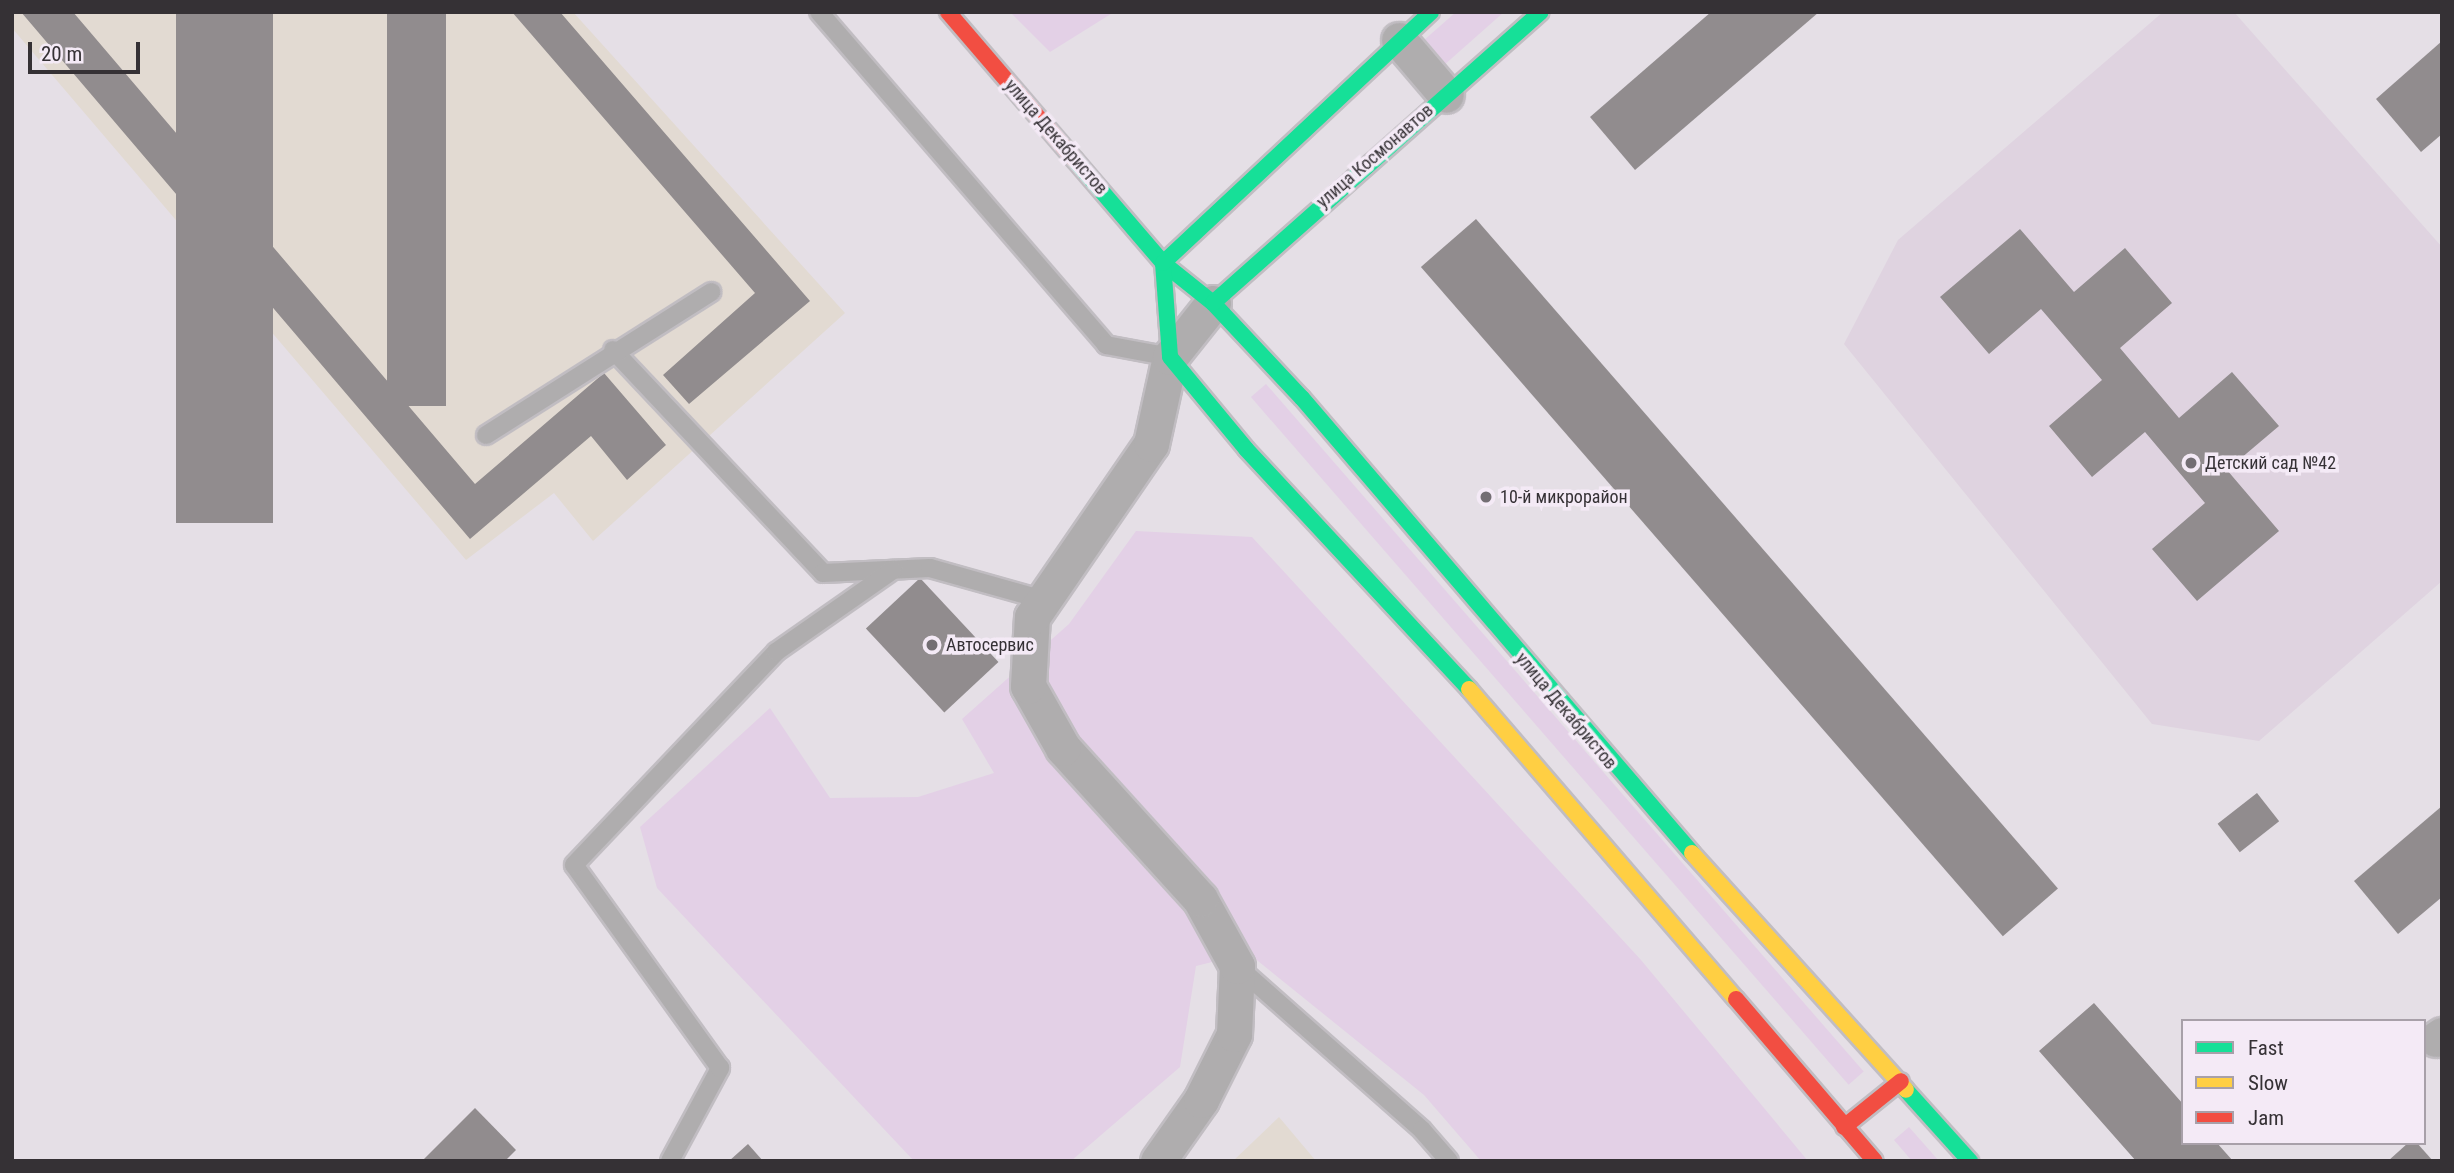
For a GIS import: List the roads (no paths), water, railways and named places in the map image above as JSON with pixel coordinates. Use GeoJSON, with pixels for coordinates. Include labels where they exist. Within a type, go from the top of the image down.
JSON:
{"type":"FeatureCollection","features":[{"type":"Feature","properties":{"kind":"street","name":"улица Декабристов"},"geometry":{"type":"LineString","coordinates":[[948,12],[1163,263],[1213,303],[1302,398],[1621,775],[1901,1081],[1970,1161]]}},
{"type":"Feature","properties":{"kind":"street"},"geometry":{"type":"LineString","coordinates":[[1158,1161],[1201,1100],[1234,1034],[1237,966],[1200,899],[1063,748],[1028,686],[1032,617],[1151,444],[1170,357],[1163,263],[1431,12]]}},
{"type":"Feature","properties":{"kind":"street","name":"улица Космонавтов"},"geometry":{"type":"LineString","coordinates":[[1213,303],[1541,12]]}},
{"type":"Feature","properties":{"kind":"street"},"geometry":{"type":"LineString","coordinates":[[1399,40],[1446,95]]}},
{"type":"Feature","properties":{"kind":"street"},"geometry":{"type":"LineString","coordinates":[[1170,357],[1213,303]]}},
{"type":"Feature","properties":{"kind":"street"},"geometry":{"type":"LineString","coordinates":[[1170,357],[1246,449],[1482,703],[1875,1161]]}},
{"type":"Feature","properties":{"kind":"street"},"geometry":{"type":"LineString","coordinates":[[1844,1127],[1901,1081]]}},
{"type":"Feature","properties":{"kind":"lane"},"geometry":{"type":"LineString","coordinates":[[819,12],[1106,345],[1170,357]]}},
{"type":"Feature","properties":{"kind":"lane"},"geometry":{"type":"LineString","coordinates":[[486,435],[612,351],[710,292]]}},
{"type":"Feature","properties":{"kind":"lane"},"geometry":{"type":"LineString","coordinates":[[612,351],[823,573],[930,568],[1044,600]]}},
{"type":"Feature","properties":{"kind":"lane"},"geometry":{"type":"LineString","coordinates":[[670,1161],[720,1068],[574,865],[776,652],[893,570]]}},
{"type":"Feature","properties":{"kind":"lane"},"geometry":{"type":"LineString","coordinates":[[1237,966],[1422,1130],[1449,1161]]}},
{"type":"Feature","properties":{"kind":"place","name":"Детский сад №42"},"geometry":{"type":"Point","coordinates":[2191,463]}},
{"type":"Feature","properties":{"kind":"place","name":"10-й микрорайон"},"geometry":{"type":"Point","coordinates":[1486,497]}},
{"type":"Feature","properties":{"kind":"place","name":"Автосервис"},"geometry":{"type":"Point","coordinates":[932,645]}}]}
